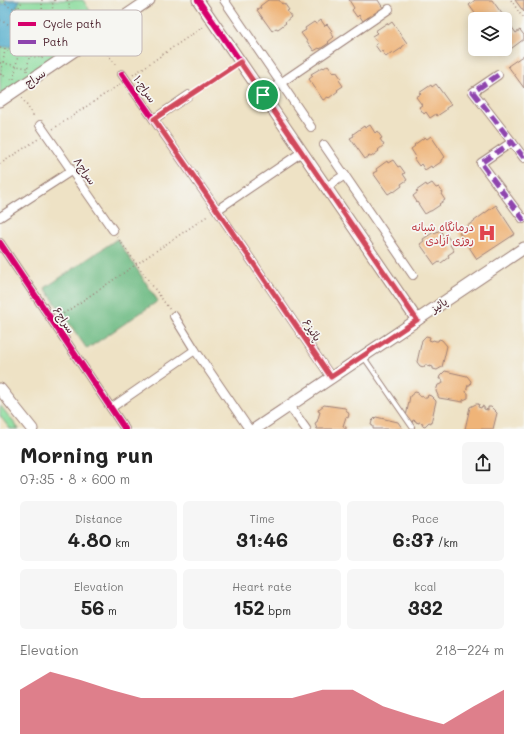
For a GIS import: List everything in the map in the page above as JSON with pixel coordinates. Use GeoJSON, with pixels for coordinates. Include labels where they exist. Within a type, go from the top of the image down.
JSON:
{"type":"FeatureCollection","features":[{"type":"Feature","properties":{"kind":"street","name":"سراج"},"geometry":{"type":"LineString","coordinates":[[127,10],[136,4],[149,0]]}},
{"type":"Feature","properties":{"kind":"street"},"geometry":{"type":"LineString","coordinates":[[198,0],[417,320]]}},
{"type":"Feature","properties":{"kind":"street"},"geometry":{"type":"LineString","coordinates":[[224,0],[311,127]]}},
{"type":"Feature","properties":{"kind":"street"},"geometry":{"type":"LineString","coordinates":[[263,95],[389,10]]}},
{"type":"Feature","properties":{"kind":"street","name":"سراج"},"geometry":{"type":"LineString","coordinates":[[0,101],[15,85],[57,56]]}},
{"type":"Feature","properties":{"kind":"street"},"geometry":{"type":"LineString","coordinates":[[498,75],[473,92],[523,156]]}},
{"type":"Feature","properties":{"kind":"street","name":"سراج۱۰"},"geometry":{"type":"LineString","coordinates":[[124,77],[274,294]]}},
{"type":"Feature","properties":{"kind":"street"},"geometry":{"type":"LineString","coordinates":[[154,119],[189,95]]}},
{"type":"Feature","properties":{"kind":"street","name":"سراج۸"},"geometry":{"type":"LineString","coordinates":[[40,125],[113,230]]}},
{"type":"Feature","properties":{"kind":"street"},"geometry":{"type":"LineString","coordinates":[[512,142],[481,163],[524,218]]}},
{"type":"Feature","properties":{"kind":"street"},"geometry":{"type":"LineString","coordinates":[[324,145],[413,275]]}},
{"type":"Feature","properties":{"kind":"street"},"geometry":{"type":"LineString","coordinates":[[217,210],[302,152]]}},
{"type":"Feature","properties":{"kind":"street"},"geometry":{"type":"LineString","coordinates":[[0,217],[71,171]]}},
{"type":"Feature","properties":{"kind":"street"},"geometry":{"type":"LineString","coordinates":[[326,187],[345,175]]}},
{"type":"Feature","properties":{"kind":"street","name":"سراج۶"},"geometry":{"type":"LineString","coordinates":[[0,243],[125,429]]}},
{"type":"Feature","properties":{"kind":"street","name":"پائیز"},"geometry":{"type":"LineString","coordinates":[[255,429],[417,320],[523,252]]}},
{"type":"Feature","properties":{"kind":"street","name":"پائیز۶"},"geometry":{"type":"LineString","coordinates":[[274,294],[331,377]]}},
{"type":"Feature","properties":{"kind":"street"},"geometry":{"type":"LineString","coordinates":[[174,316],[195,350],[249,429]]}},
{"type":"Feature","properties":{"kind":"street"},"geometry":{"type":"LineString","coordinates":[[112,408],[195,350]]}},
{"type":"Feature","properties":{"kind":"street"},"geometry":{"type":"LineString","coordinates":[[0,389],[32,429]]}},
{"type":"Feature","properties":{"kind":"street"},"geometry":{"type":"LineString","coordinates":[[289,406],[306,429]]}},
{"type":"Feature","properties":{"kind":"lane"},"geometry":{"type":"LineString","coordinates":[[363,356],[412,427]]}},
{"type":"Feature","properties":{"kind":"path"},"geometry":{"type":"LineString","coordinates":[[4,0],[10,8],[19,6]]}},
{"type":"Feature","properties":{"kind":"path"},"geometry":{"type":"LineString","coordinates":[[16,10],[22,0]]}},
{"type":"Feature","properties":{"kind":"path"},"geometry":{"type":"LineString","coordinates":[[42,0],[43,10]]}},
{"type":"Feature","properties":{"kind":"path"},"geometry":{"type":"LineString","coordinates":[[53,10],[52,5],[55,0]]}},
{"type":"Feature","properties":{"kind":"path"},"geometry":{"type":"LineString","coordinates":[[67,0],[70,4],[69,10]]}},
{"type":"Feature","properties":{"kind":"path"},"geometry":{"type":"LineString","coordinates":[[511,0],[524,20]]}},
{"type":"Feature","properties":{"kind":"path"},"geometry":{"type":"LineString","coordinates":[[0,20],[10,25]]}},
{"type":"Feature","properties":{"kind":"path"},"geometry":{"type":"LineString","coordinates":[[46,134],[124,77],[212,20]]}},
{"type":"Feature","properties":{"kind":"path"},"geometry":{"type":"LineString","coordinates":[[0,48],[10,50]]}},
{"type":"Feature","properties":{"kind":"path"},"geometry":{"type":"LineString","coordinates":[[5,49],[0,74],[15,85],[40,125]]}},
{"type":"Feature","properties":{"kind":"path"},"geometry":{"type":"LineString","coordinates":[[5,49],[10,52]]}},
{"type":"Feature","properties":{"kind":"path"},"geometry":{"type":"LineString","coordinates":[[15,85],[18,56]]}},
{"type":"Feature","properties":{"kind":"path"},"geometry":{"type":"LineString","coordinates":[[26,72],[29,56],[46,59]]}},
{"type":"Feature","properties":{"kind":"path"},"geometry":{"type":"LineString","coordinates":[[110,56],[124,77]]}},
{"type":"Feature","properties":{"kind":"path"},"geometry":{"type":"LineString","coordinates":[[41,62],[42,58]]}},
{"type":"Feature","properties":{"kind":"path"},"geometry":{"type":"LineString","coordinates":[[189,95],[240,62]]}},
{"type":"Feature","properties":{"kind":"path"},"geometry":{"type":"LineString","coordinates":[[0,63],[27,68]]}},
{"type":"Feature","properties":{"kind":"path"},"geometry":{"type":"LineString","coordinates":[[0,164],[38,139]]}},
{"type":"Feature","properties":{"kind":"path"},"geometry":{"type":"LineString","coordinates":[[53,321],[217,210]]}},
{"type":"Feature","properties":{"kind":"path"},"geometry":{"type":"LineString","coordinates":[[113,230],[174,316]]}},
{"type":"Feature","properties":{"kind":"green space"},"geometry":{"type":"Polygon","coordinates":[[[0,0],[83,0],[89,10],[10,10],[10,56],[59,56],[0,95],[0,0]]]}},
{"type":"Feature","properties":{"kind":"green space"},"geometry":{"type":"Polygon","coordinates":[[[117,239],[158,301],[87,349],[45,288],[117,239]]]}},
{"type":"Feature","properties":{"kind":"green space"},"geometry":{"type":"Polygon","coordinates":[[[0,405],[19,429],[10,429],[0,416],[0,405]]]}},
{"type":"Feature","properties":{"kind":"water"},"geometry":{"type":"Polygon","coordinates":[[[6,0],[20,0],[15,10],[10,10],[10,46],[8,47],[0,46],[0,1],[3,5],[6,0]]]}},
{"type":"Feature","properties":{"kind":"building"},"geometry":{"type":"Polygon","coordinates":[[[268,0],[279,0],[282,4],[284,3],[289,10],[287,11],[291,17],[278,29],[276,28],[272,31],[257,10],[261,8],[260,6],[268,0]]]}},
{"type":"Feature","properties":{"kind":"building"},"geometry":{"type":"Polygon","coordinates":[[[349,0],[378,0],[383,8],[378,11],[379,13],[370,19],[369,17],[363,21],[359,15],[357,17],[352,10],[354,8],[349,0]]]}},
{"type":"Feature","properties":{"kind":"building"},"geometry":{"type":"Polygon","coordinates":[[[475,0],[492,0],[501,12],[474,12],[469,5],[475,0]]]}},
{"type":"Feature","properties":{"kind":"building"},"geometry":{"type":"Polygon","coordinates":[[[515,0],[524,0],[524,12],[515,0]]]}},
{"type":"Feature","properties":{"kind":"building"},"geometry":{"type":"Polygon","coordinates":[[[321,20],[325,26],[327,24],[334,37],[328,42],[329,43],[314,51],[301,33],[306,30],[305,28],[314,22],[316,24],[321,20]]]}},
{"type":"Feature","properties":{"kind":"building"},"geometry":{"type":"Polygon","coordinates":[[[392,22],[407,43],[393,54],[392,52],[386,57],[375,45],[378,43],[372,36],[377,33],[375,31],[387,23],[388,25],[392,22]]]}},
{"type":"Feature","properties":{"kind":"building"},"geometry":{"type":"Polygon","coordinates":[[[512,28],[516,33],[520,30],[524,35],[524,39],[512,48],[512,28]]]}},
{"type":"Feature","properties":{"kind":"building"},"geometry":{"type":"Polygon","coordinates":[[[524,55],[524,88],[508,66],[524,55]]]}},
{"type":"Feature","properties":{"kind":"building"},"geometry":{"type":"Polygon","coordinates":[[[328,65],[334,73],[336,71],[341,78],[339,80],[343,86],[329,98],[328,97],[323,100],[309,79],[313,76],[311,74],[328,65]]]}},
{"type":"Feature","properties":{"kind":"building"},"geometry":{"type":"Polygon","coordinates":[[[436,84],[451,105],[437,116],[436,114],[430,118],[426,112],[424,114],[419,107],[422,105],[416,97],[421,94],[419,93],[431,85],[432,87],[436,84]]]}},
{"type":"Feature","properties":{"kind":"building"},"geometry":{"type":"Polygon","coordinates":[[[370,125],[375,133],[377,131],[382,138],[380,139],[384,145],[371,157],[369,156],[365,159],[350,138],[364,126],[365,128],[370,125]]]}},
{"type":"Feature","properties":{"kind":"building"},"geometry":{"type":"Polygon","coordinates":[[[431,136],[445,157],[441,160],[441,162],[432,168],[431,166],[425,170],[421,164],[419,166],[414,159],[416,157],[411,149],[425,137],[427,139],[431,136]]]}},
{"type":"Feature","properties":{"kind":"building"},"geometry":{"type":"Polygon","coordinates":[[[393,160],[405,173],[403,174],[407,180],[394,192],[393,191],[388,194],[373,173],[387,161],[388,163],[393,160]]]}},
{"type":"Feature","properties":{"kind":"building"},"geometry":{"type":"Polygon","coordinates":[[[432,183],[436,188],[439,187],[445,200],[439,204],[440,205],[425,214],[413,196],[418,192],[416,191],[426,184],[427,186],[432,183]]]}},
{"type":"Feature","properties":{"kind":"building","name":"درمانگاه شبانه روزی آزادی"},"geometry":{"type":"Polygon","coordinates":[[[496,205],[515,234],[477,259],[459,232],[496,205]]]}},
{"type":"Feature","properties":{"kind":"building"},"geometry":{"type":"Polygon","coordinates":[[[440,230],[445,238],[447,236],[452,243],[450,245],[454,251],[441,263],[439,262],[435,265],[420,244],[424,241],[423,239],[440,230]]]}},
{"type":"Feature","properties":{"kind":"building"},"geometry":{"type":"Polygon","coordinates":[[[426,336],[430,337],[429,340],[432,341],[438,341],[439,339],[442,340],[447,346],[442,367],[437,370],[427,365],[424,367],[420,366],[417,362],[422,340],[426,336]]]}},
{"type":"Feature","properties":{"kind":"building"},"geometry":{"type":"Polygon","coordinates":[[[445,371],[467,376],[471,381],[466,392],[468,393],[468,398],[463,400],[463,402],[439,398],[436,391],[438,385],[442,384],[443,382],[442,379],[439,379],[445,371]]]}},
{"type":"Feature","properties":{"kind":"building"},"geometry":{"type":"Polygon","coordinates":[[[415,392],[419,393],[418,395],[421,397],[423,396],[424,398],[427,398],[428,395],[431,396],[436,401],[431,423],[429,422],[425,426],[422,425],[423,423],[413,420],[412,423],[406,417],[410,396],[415,392]]]}},
{"type":"Feature","properties":{"kind":"building"},"geometry":{"type":"Polygon","coordinates":[[[479,404],[478,407],[481,408],[482,406],[484,409],[488,410],[488,407],[491,407],[497,413],[493,429],[465,429],[470,407],[479,404]]]}},
{"type":"Feature","properties":{"kind":"building"},"geometry":{"type":"Polygon","coordinates":[[[324,405],[345,408],[349,414],[348,418],[346,417],[343,426],[346,427],[346,429],[317,429],[315,424],[320,412],[318,411],[324,405]]]}},
{"type":"Feature","properties":{"kind":"building"},"geometry":{"type":"Polygon","coordinates":[[[376,417],[398,422],[402,429],[373,429],[373,426],[371,425],[372,421],[376,417]]]}},
{"type":"Feature","properties":{"kind":"marked path"},"geometry":{"type":"LineString","coordinates":[[498,75],[473,92],[512,142]]}},
{"type":"Feature","properties":{"kind":"marked path"},"geometry":{"type":"LineString","coordinates":[[524,158],[512,142],[481,163],[523,219],[524,218]]}},
{"type":"Feature","properties":{"kind":"cycle path"},"geometry":{"type":"LineString","coordinates":[[198,0],[417,320]]}},
{"type":"Feature","properties":{"kind":"cycle path"},"geometry":{"type":"LineString","coordinates":[[122,74],[331,377]]}},
{"type":"Feature","properties":{"kind":"cycle path"},"geometry":{"type":"LineString","coordinates":[[0,243],[125,429]]}},
{"type":"Feature","properties":{"kind":"place","name":"درمانگاه شبانه روزی آزادی"},"geometry":{"type":"Point","coordinates":[487,233]}},
{"type":"Feature","properties":{"kind":"route"},"geometry":{"type":"LineString","coordinates":[[240,62],[263,95],[417,320],[331,377],[154,119],[240,62]]}}]}
